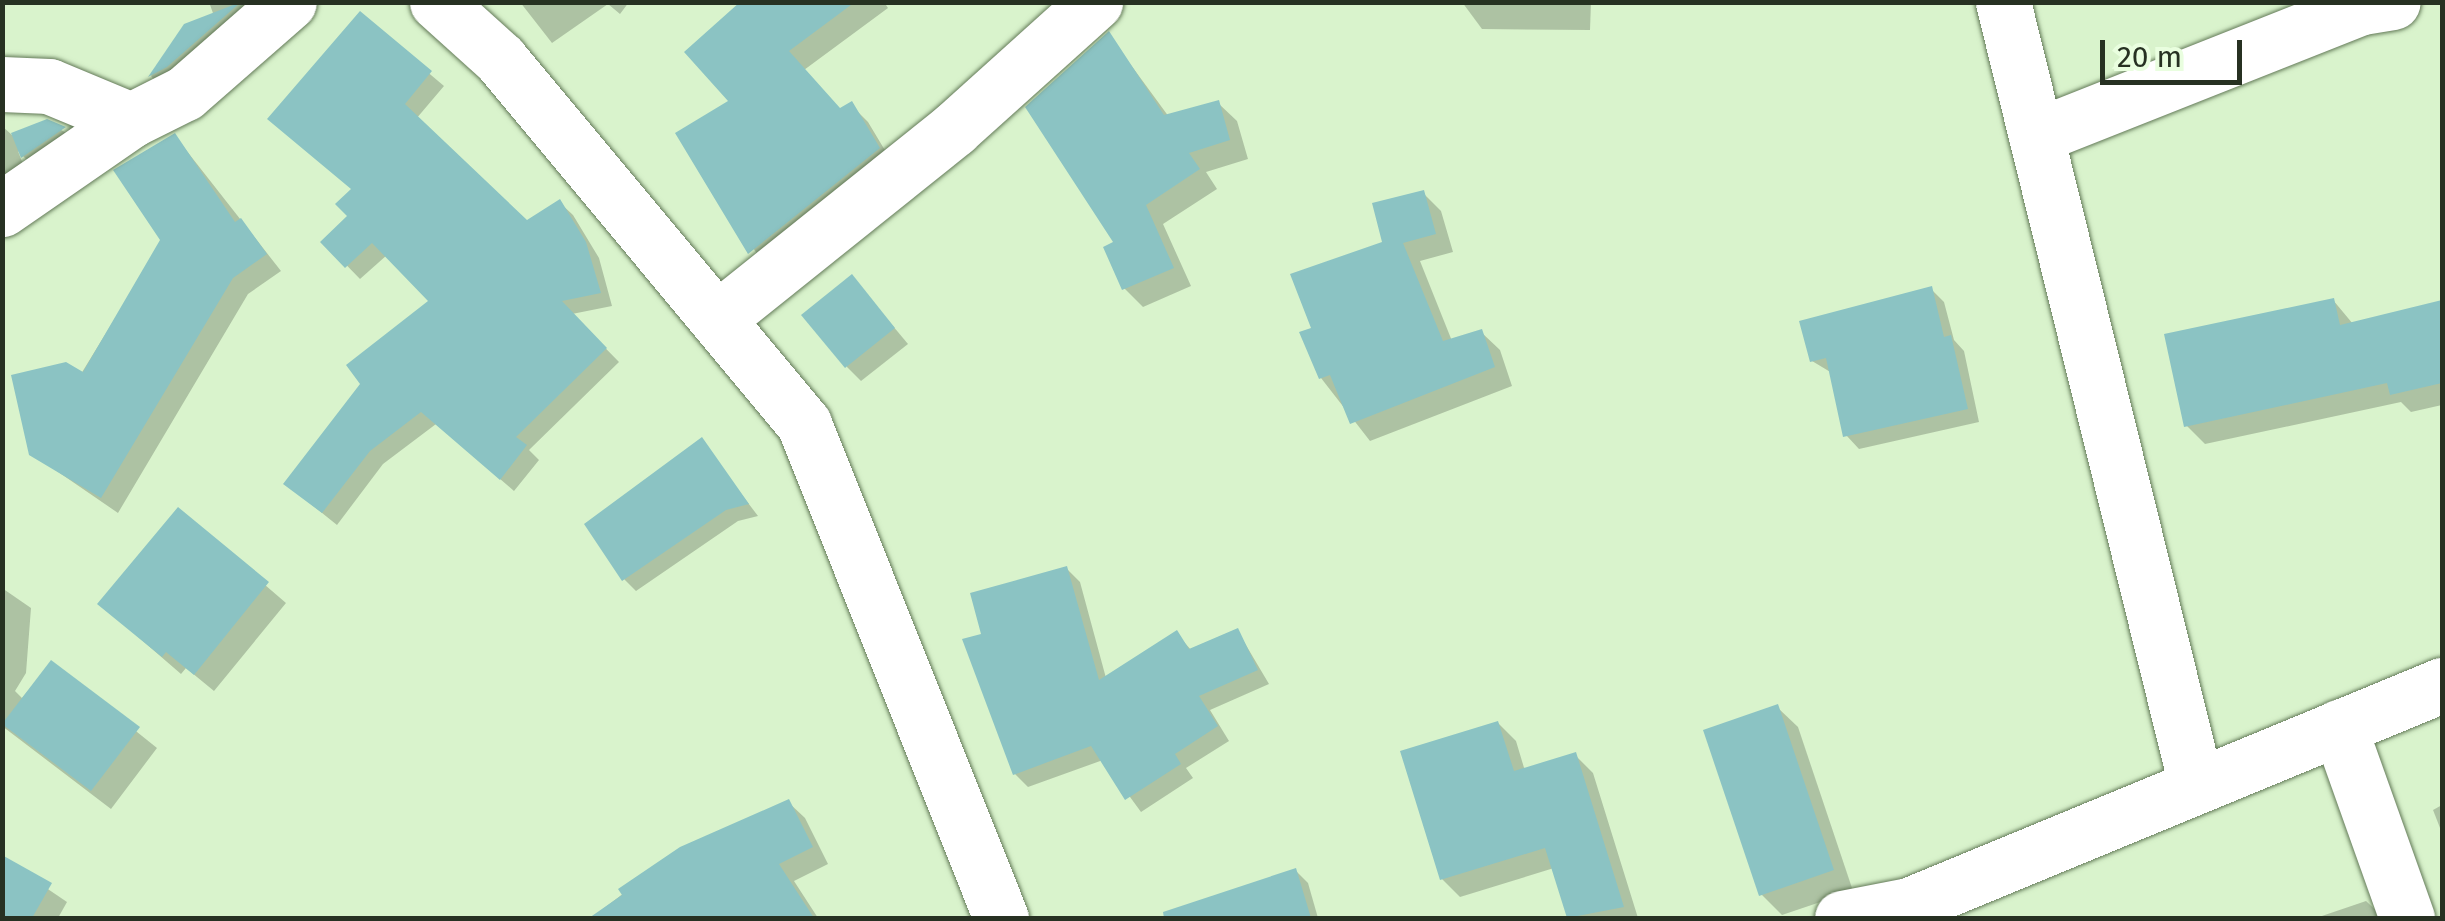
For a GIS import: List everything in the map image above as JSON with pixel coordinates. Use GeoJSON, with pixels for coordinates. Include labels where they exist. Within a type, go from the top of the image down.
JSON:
{"type":"FeatureCollection","features":[{"type":"Feature","properties":{"kind":"street"},"geometry":{"type":"LineString","coordinates":[[2,208],[130,120],[185,94],[288,2]]}},
{"type":"Feature","properties":{"kind":"street"},"geometry":{"type":"LineString","coordinates":[[437,2],[500,59],[804,424],[1002,918]]}},
{"type":"Feature","properties":{"kind":"street"},"geometry":{"type":"LineString","coordinates":[[717,318],[954,129],[1095,2]]}},
{"type":"Feature","properties":{"kind":"street"},"geometry":{"type":"LineString","coordinates":[[2003,2],[2196,786]]}},
{"type":"Feature","properties":{"kind":"street"},"geometry":{"type":"LineString","coordinates":[[2036,136],[2362,8],[2393,2]]}},
{"type":"Feature","properties":{"kind":"street"},"geometry":{"type":"LineString","coordinates":[[2,84],[49,86],[130,120]]}},
{"type":"Feature","properties":{"kind":"street"},"geometry":{"type":"LineString","coordinates":[[1842,918],[1909,905],[2442,685]]}},
{"type":"Feature","properties":{"kind":"street"},"geometry":{"type":"LineString","coordinates":[[2339,727],[2407,918]]}},
{"type":"Feature","properties":{"kind":"building"},"geometry":{"type":"Polygon","coordinates":[[[241,2],[167,67],[148,77],[184,24],[241,2]]]}},
{"type":"Feature","properties":{"kind":"building"},"geometry":{"type":"Polygon","coordinates":[[[740,2],[855,2],[789,51],[840,108],[852,101],[880,148],[748,254],[675,133],[728,101],[684,52],[740,2]]]}},
{"type":"Feature","properties":{"kind":"building"},"geometry":{"type":"Polygon","coordinates":[[[360,11],[432,71],[405,104],[527,220],[560,199],[586,242],[601,293],[562,301],[607,348],[516,437],[527,445],[500,480],[421,412],[370,451],[322,513],[283,484],[360,384],[346,365],[428,301],[372,243],[345,268],[320,242],[347,216],[335,204],[351,189],[267,119],[360,11]]]}},
{"type":"Feature","properties":{"kind":"building"},"geometry":{"type":"Polygon","coordinates":[[[1109,31],[1164,115],[1219,100],[1230,140],[1189,153],[1200,169],[1146,205],[1174,268],[1122,290],[1103,247],[1113,242],[1025,107],[1109,31]]]}},
{"type":"Feature","properties":{"kind":"building"},"geometry":{"type":"Polygon","coordinates":[[[47,119],[66,127],[21,158],[11,133],[47,119]]]}},
{"type":"Feature","properties":{"kind":"building"},"geometry":{"type":"Polygon","coordinates":[[[175,133],[235,222],[241,218],[267,254],[233,278],[101,498],[29,455],[11,375],[66,362],[83,372],[160,240],[113,170],[175,133]]]}},
{"type":"Feature","properties":{"kind":"building"},"geometry":{"type":"Polygon","coordinates":[[[1424,190],[1436,234],[1403,243],[1443,341],[1482,329],[1495,367],[1350,424],[1330,375],[1319,379],[1299,332],[1311,328],[1290,274],[1382,242],[1372,203],[1424,190]]]}},
{"type":"Feature","properties":{"kind":"building"},"geometry":{"type":"Polygon","coordinates":[[[852,274],[895,328],[845,368],[801,315],[852,274]]]}},
{"type":"Feature","properties":{"kind":"building"},"geometry":{"type":"Polygon","coordinates":[[[1932,286],[1944,337],[1951,335],[1968,409],[1843,437],[1826,358],[1810,362],[1799,321],[1932,286]]]}},
{"type":"Feature","properties":{"kind":"building"},"geometry":{"type":"Polygon","coordinates":[[[2334,298],[2340,325],[2442,300],[2442,383],[2390,395],[2387,383],[2184,427],[2164,334],[2334,298]]]}},
{"type":"Feature","properties":{"kind":"building"},"geometry":{"type":"Polygon","coordinates":[[[702,437],[749,504],[726,510],[622,581],[584,524],[702,437]]]}},
{"type":"Feature","properties":{"kind":"building"},"geometry":{"type":"Polygon","coordinates":[[[178,507],[269,582],[194,675],[166,652],[162,657],[97,604],[178,507]]]}},
{"type":"Feature","properties":{"kind":"building"},"geometry":{"type":"Polygon","coordinates":[[[1067,566],[1099,680],[1177,630],[1189,649],[1238,628],[1258,670],[1199,696],[1218,726],[1175,754],[1181,764],[1125,800],[1091,746],[1013,775],[962,639],[981,634],[970,593],[1067,566]]]}},
{"type":"Feature","properties":{"kind":"building"},"geometry":{"type":"Polygon","coordinates":[[[51,660],[140,727],[91,791],[2,724],[51,660]]]}},
{"type":"Feature","properties":{"kind":"building"},"geometry":{"type":"Polygon","coordinates":[[[1778,704],[1834,870],[1759,896],[1703,730],[1778,704]]]}},
{"type":"Feature","properties":{"kind":"building"},"geometry":{"type":"Polygon","coordinates":[[[1498,721],[1514,771],[1576,752],[1624,907],[1567,918],[1545,848],[1440,880],[1400,751],[1498,721]]]}},
{"type":"Feature","properties":{"kind":"building"},"geometry":{"type":"Polygon","coordinates":[[[789,799],[813,847],[779,864],[814,918],[589,918],[622,895],[618,889],[680,847],[789,799]]]}},
{"type":"Feature","properties":{"kind":"building"},"geometry":{"type":"Polygon","coordinates":[[[2,855],[52,883],[32,918],[2,918],[2,855]]]}},
{"type":"Feature","properties":{"kind":"building"},"geometry":{"type":"Polygon","coordinates":[[[1296,868],[1311,918],[1164,918],[1163,912],[1296,868]]]}}]}
